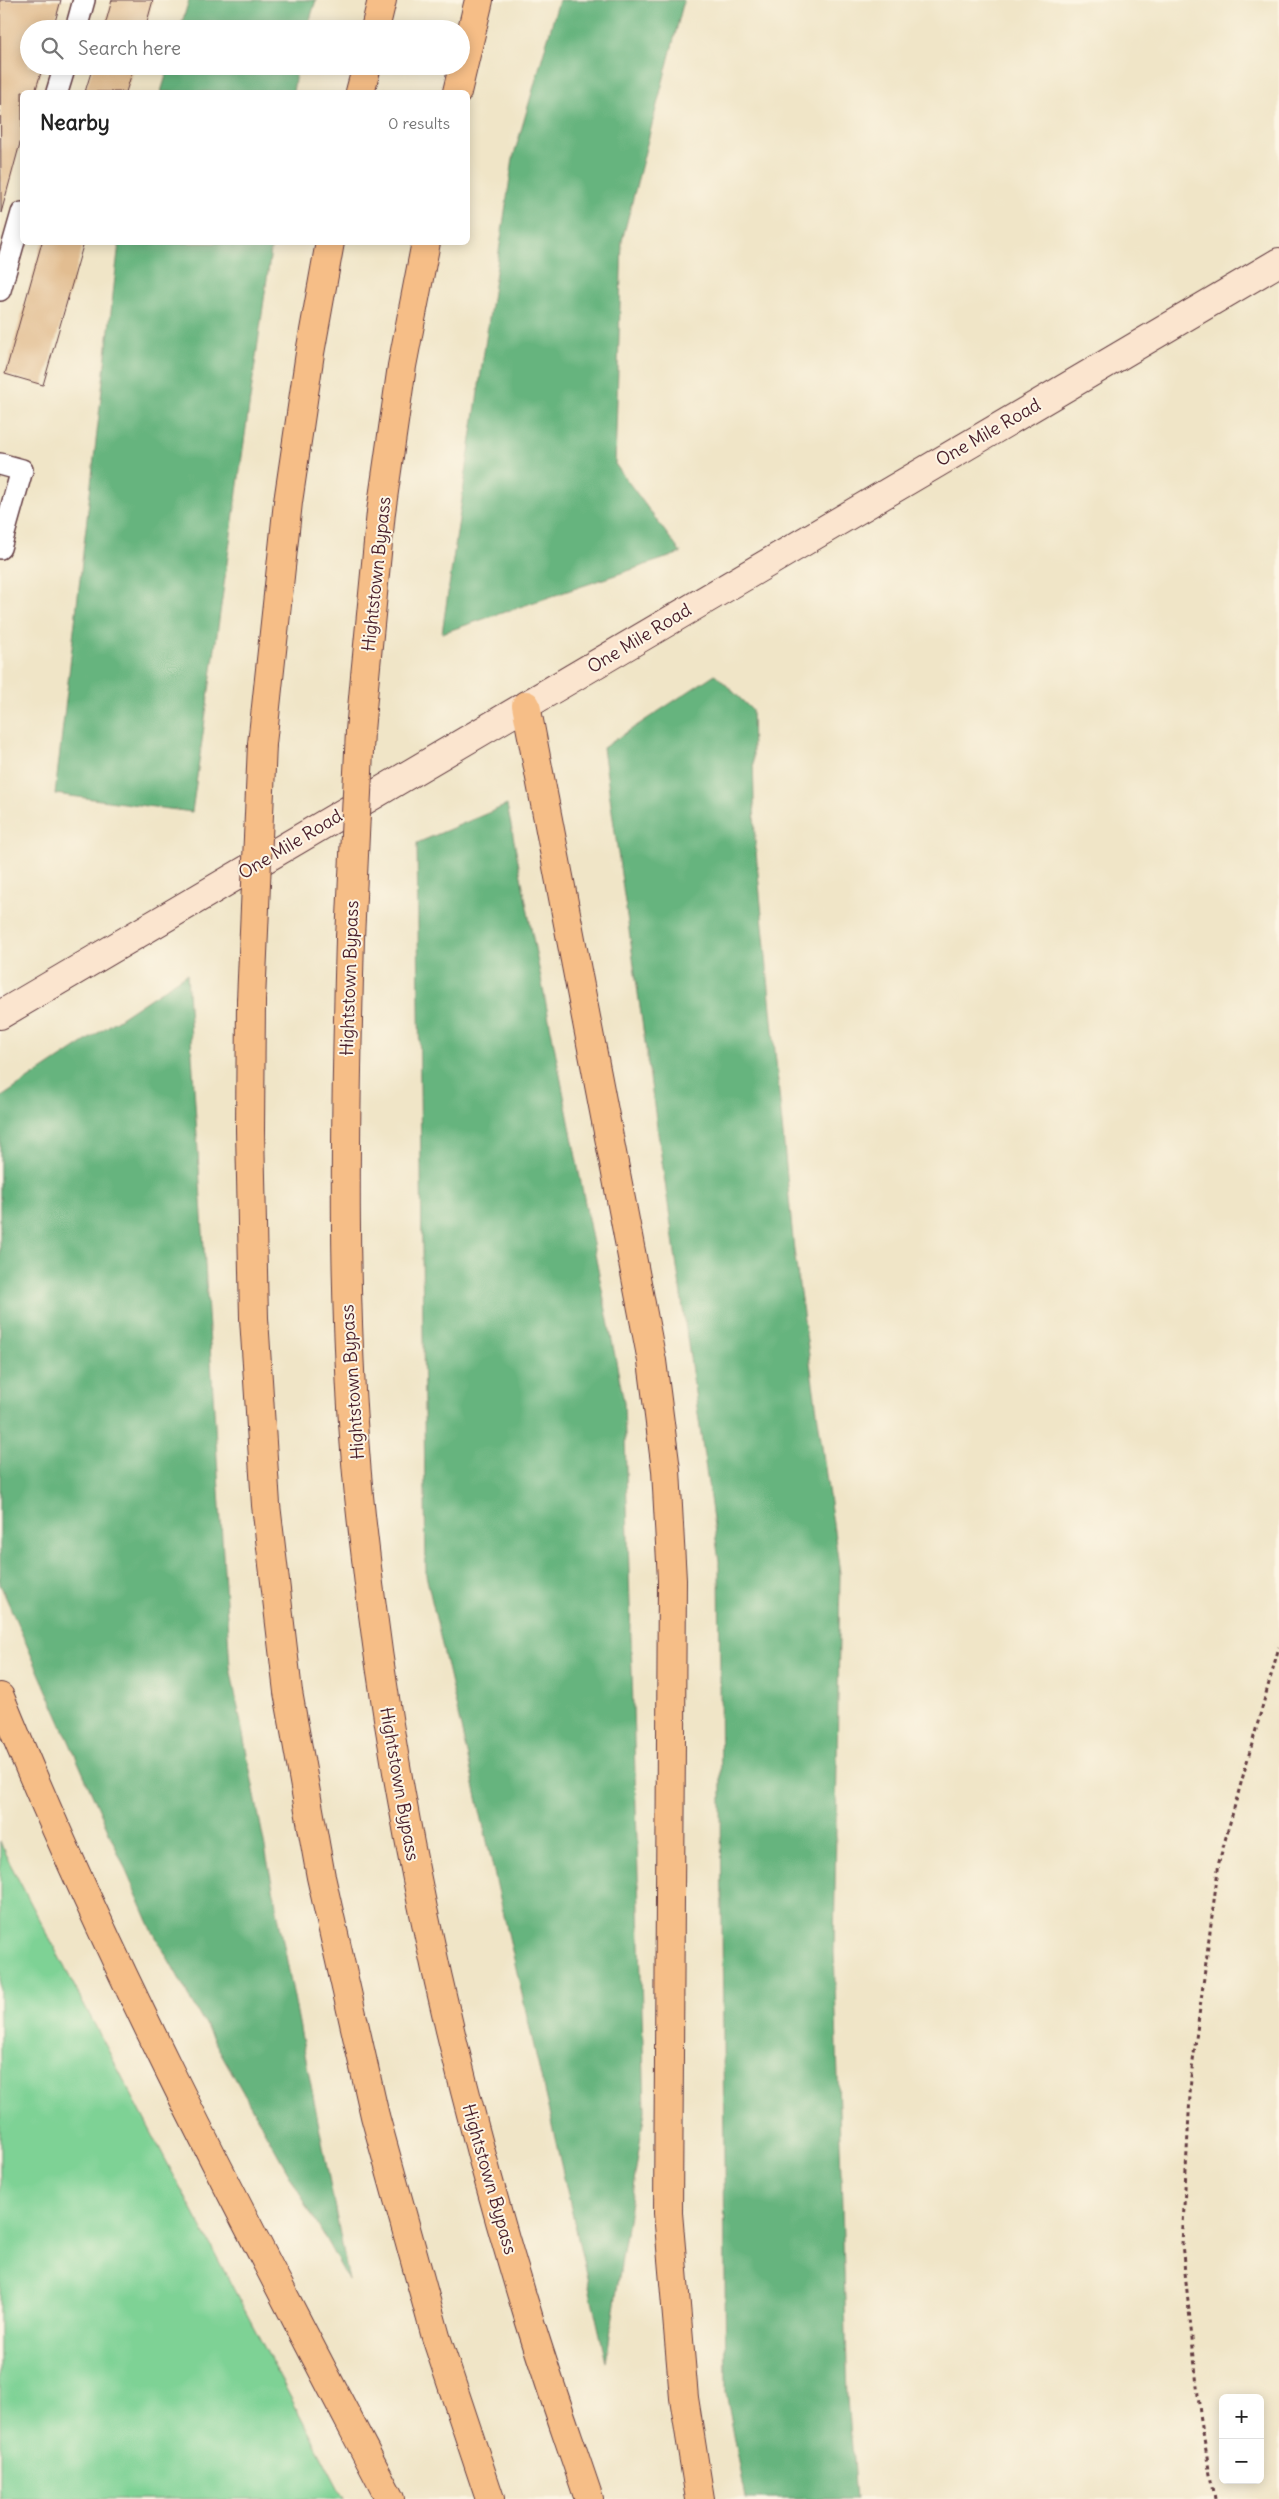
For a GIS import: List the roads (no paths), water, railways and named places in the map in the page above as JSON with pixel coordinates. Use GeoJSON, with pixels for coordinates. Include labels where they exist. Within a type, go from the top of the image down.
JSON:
{"type":"FeatureCollection","features":[{"type":"Feature","properties":{"kind":"highway"},"geometry":{"type":"LineString","coordinates":[[377,20],[382,0]]}},
{"type":"Feature","properties":{"kind":"highway"},"geometry":{"type":"LineString","coordinates":[[470,38],[479,0]]}},
{"type":"Feature","properties":{"kind":"highway"},"geometry":{"type":"LineString","coordinates":[[360,90],[364,75]]}},
{"type":"Feature","properties":{"kind":"highway"},"geometry":{"type":"LineString","coordinates":[[457,90],[461,75]]}},
{"type":"Feature","properties":{"kind":"highway"},"geometry":{"type":"LineString","coordinates":[[329,245],[310,353],[288,502],[262,744],[251,1001],[254,1318],[266,1505],[288,1692],[321,1877],[375,2116],[436,2337],[490,2499]]}},
{"type":"Feature","properties":{"kind":"highway","name":"Hightstown Bypass"},"geometry":{"type":"LineString","coordinates":[[425,245],[402,366],[381,512],[360,732],[350,938],[345,1129],[347,1312],[359,1495],[382,1676],[412,1857],[466,2093],[526,2309],[589,2499]]}},
{"type":"Feature","properties":{"kind":"highway"},"geometry":{"type":"LineString","coordinates":[[526,705],[652,1361],[666,1470],[672,1580],[668,2213],[684,2398],[700,2499]]}},
{"type":"Feature","properties":{"kind":"highway"},"geometry":{"type":"LineString","coordinates":[[0,1697],[110,1948],[200,2134],[390,2499]]}},
{"type":"Feature","properties":{"kind":"street","name":"One Mile Road"},"geometry":{"type":"LineString","coordinates":[[0,1015],[1279,262]]}},
{"type":"Feature","properties":{"kind":"lane"},"geometry":{"type":"LineString","coordinates":[[78,20],[84,0]]}},
{"type":"Feature","properties":{"kind":"lane"},"geometry":{"type":"LineString","coordinates":[[58,90],[62,75]]}},
{"type":"Feature","properties":{"kind":"lane"},"geometry":{"type":"LineString","coordinates":[[0,290],[20,220]]}},
{"type":"Feature","properties":{"kind":"lane"},"geometry":{"type":"LineString","coordinates":[[0,464],[22,470],[0,548]]}}]}
